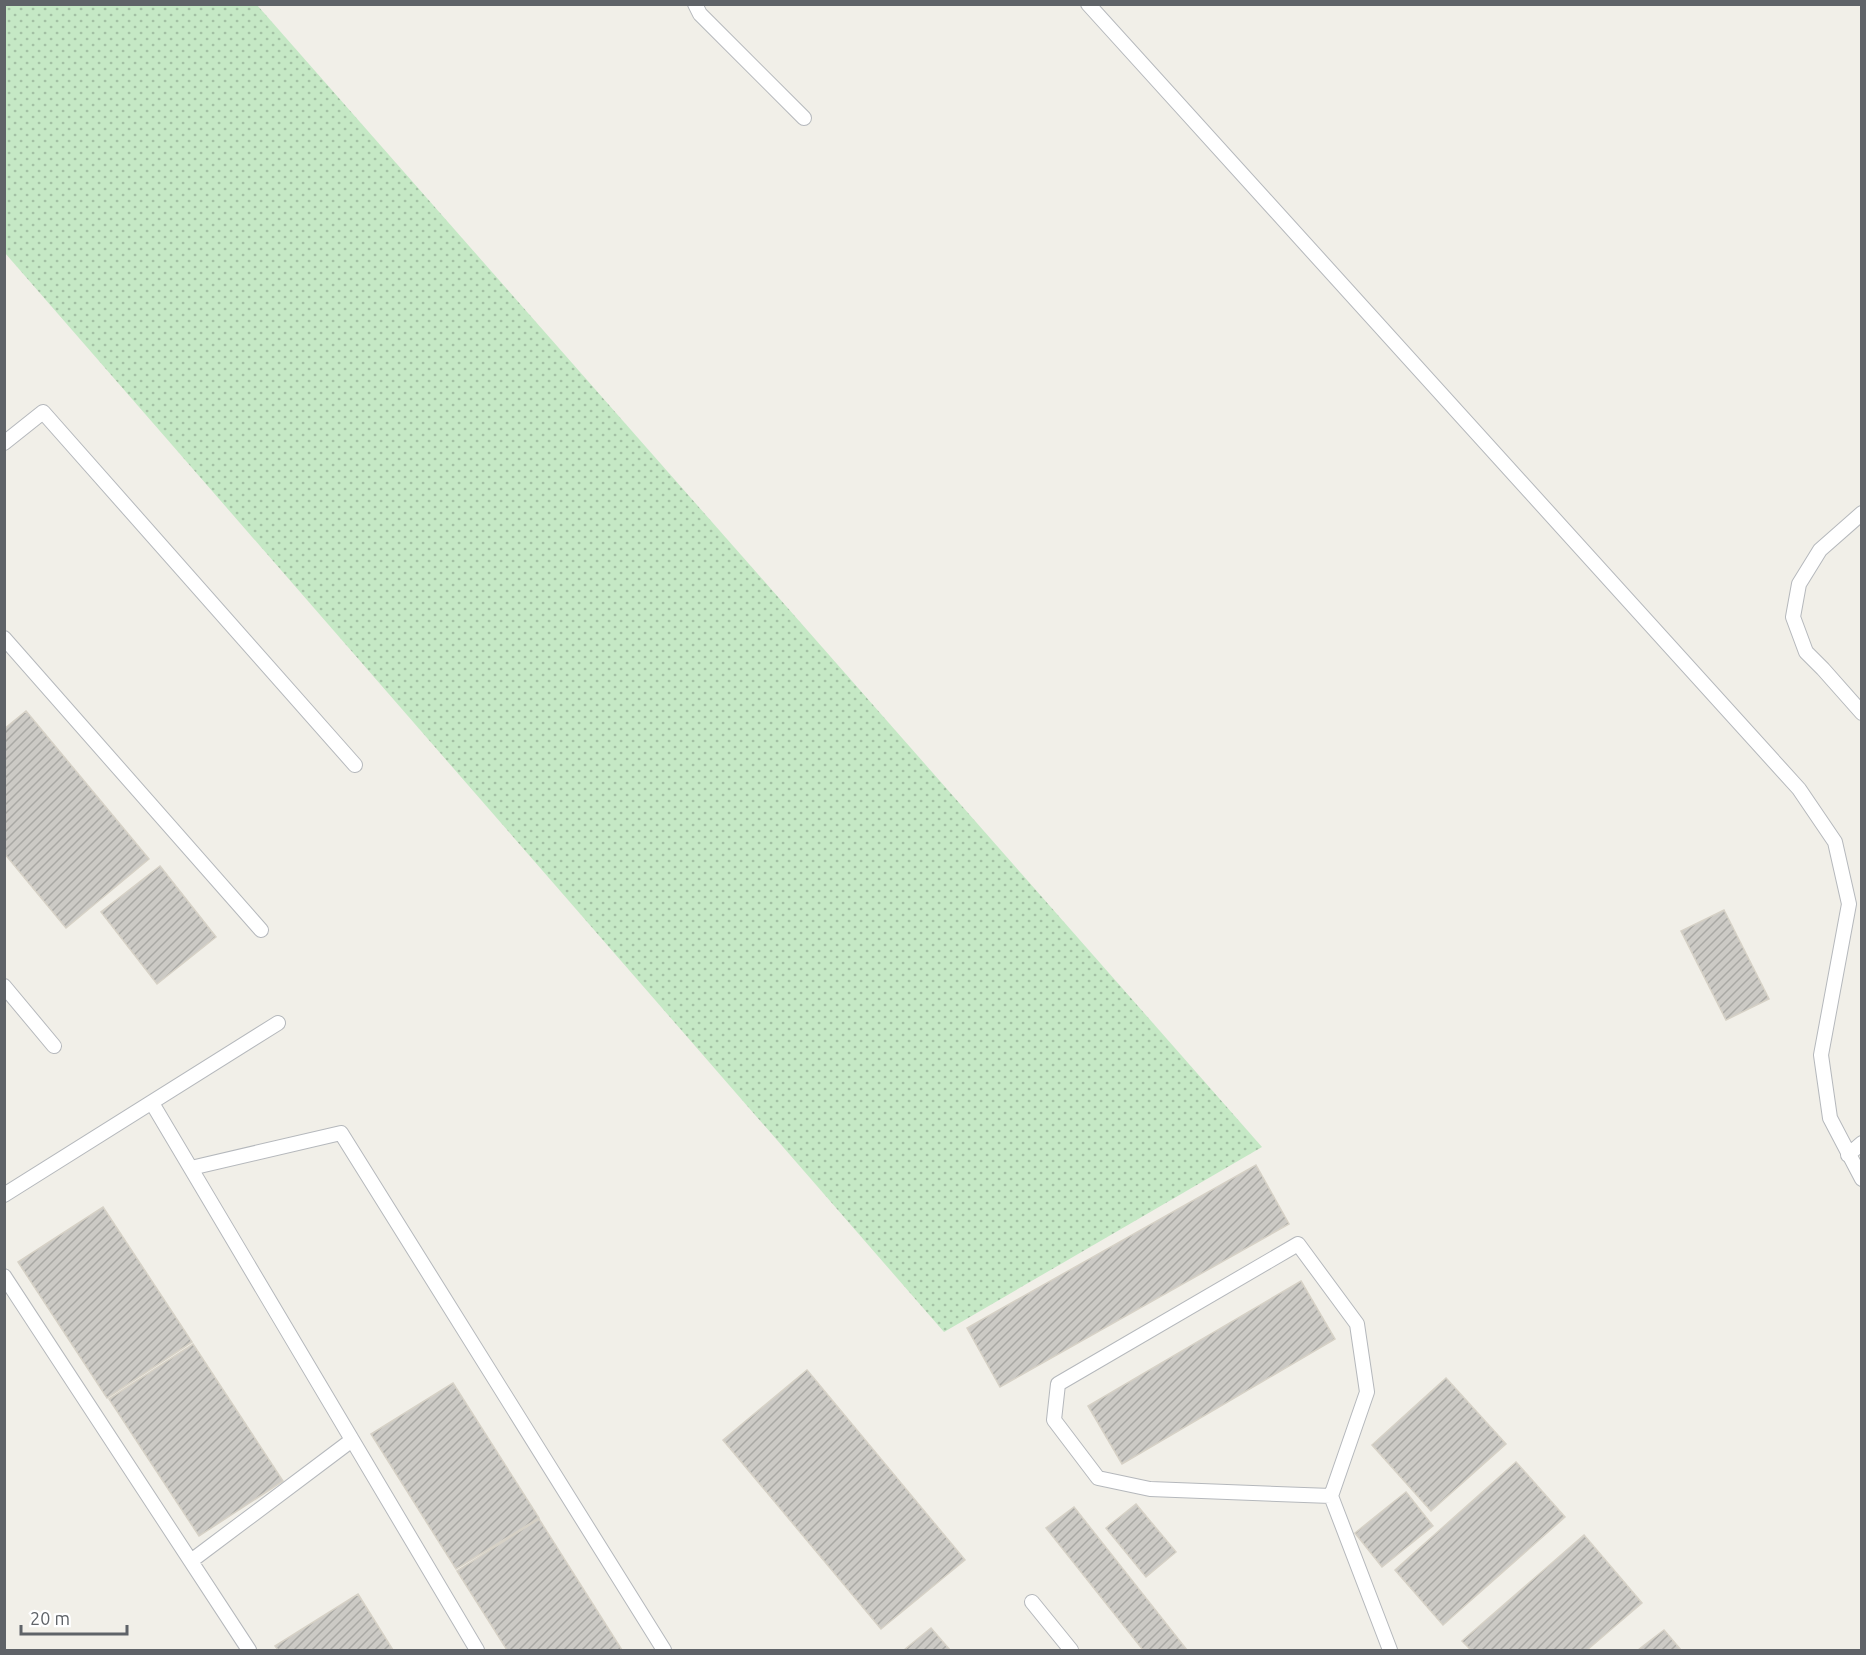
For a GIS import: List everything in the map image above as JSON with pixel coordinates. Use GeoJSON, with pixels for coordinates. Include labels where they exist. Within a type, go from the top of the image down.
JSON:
{"type":"FeatureCollection","features":[{"type":"Feature","properties":{"kind":"lane"},"geometry":{"type":"LineString","coordinates":[[695,4],[700,14],[804,118]]}},
{"type":"Feature","properties":{"kind":"lane"},"geometry":{"type":"LineString","coordinates":[[1088,4],[1799,789],[1835,842],[1849,904],[1821,1055],[1830,1118],[1862,1179]]}},
{"type":"Feature","properties":{"kind":"lane"},"geometry":{"type":"LineString","coordinates":[[4,443],[43,411],[355,765]]}},
{"type":"Feature","properties":{"kind":"lane"},"geometry":{"type":"LineString","coordinates":[[1862,513],[1821,549],[1799,584],[1793,617],[1806,652],[1862,712]]}},
{"type":"Feature","properties":{"kind":"lane"},"geometry":{"type":"LineString","coordinates":[[4,638],[261,930]]}},
{"type":"Feature","properties":{"kind":"lane"},"geometry":{"type":"LineString","coordinates":[[4,986],[54,1046]]}},
{"type":"Feature","properties":{"kind":"lane"},"geometry":{"type":"LineString","coordinates":[[4,1196],[278,1023]]}},
{"type":"Feature","properties":{"kind":"lane"},"geometry":{"type":"LineString","coordinates":[[152,1103],[477,1650]]}},
{"type":"Feature","properties":{"kind":"lane"},"geometry":{"type":"LineString","coordinates":[[191,1168],[341,1133],[664,1650]]}},
{"type":"Feature","properties":{"kind":"lane"},"geometry":{"type":"LineString","coordinates":[[1848,1155],[1862,1143]]}},
{"type":"Feature","properties":{"kind":"lane"},"geometry":{"type":"LineString","coordinates":[[1331,1496],[1150,1489],[1098,1478],[1054,1420],[1058,1384],[1298,1244],[1357,1324],[1367,1392],[1331,1496],[1390,1650]]}},
{"type":"Feature","properties":{"kind":"lane"},"geometry":{"type":"LineString","coordinates":[[4,1276],[249,1650]]}},
{"type":"Feature","properties":{"kind":"lane"},"geometry":{"type":"LineString","coordinates":[[191,1561],[352,1440]]}},
{"type":"Feature","properties":{"kind":"lane"},"geometry":{"type":"LineString","coordinates":[[1032,1602],[1071,1650]]}},
{"type":"Feature","properties":{"kind":"green space"},"geometry":{"type":"Polygon","coordinates":[[[4,5],[257,5],[1262,1147],[944,1332],[5,253],[4,5]]]}},
{"type":"Feature","properties":{"kind":"building"},"geometry":{"type":"Polygon","coordinates":[[[26,711],[149,859],[66,928],[4,853],[4,729],[26,711]]]}},
{"type":"Feature","properties":{"kind":"building"},"geometry":{"type":"Polygon","coordinates":[[[160,866],[216,937],[157,984],[101,912],[160,866]]]}},
{"type":"Feature","properties":{"kind":"building"},"geometry":{"type":"Polygon","coordinates":[[[1724,910],[1769,999],[1726,1020],[1681,931],[1724,910]]]}},
{"type":"Feature","properties":{"kind":"building"},"geometry":{"type":"Polygon","coordinates":[[[1256,1165],[1289,1224],[1000,1387],[967,1328],[1256,1165]]]}},
{"type":"Feature","properties":{"kind":"building"},"geometry":{"type":"Polygon","coordinates":[[[103,1207],[192,1342],[107,1398],[18,1262],[103,1207]]]}},
{"type":"Feature","properties":{"kind":"building"},"geometry":{"type":"Polygon","coordinates":[[[1301,1281],[1335,1339],[1122,1464],[1088,1406],[1301,1281]]]}},
{"type":"Feature","properties":{"kind":"building"},"geometry":{"type":"Polygon","coordinates":[[[193,1344],[283,1481],[199,1536],[109,1399],[193,1344]]]}},
{"type":"Feature","properties":{"kind":"building"},"geometry":{"type":"Polygon","coordinates":[[[807,1370],[965,1560],[881,1629],[723,1440],[807,1370]]]}},
{"type":"Feature","properties":{"kind":"building"},"geometry":{"type":"Polygon","coordinates":[[[1446,1378],[1506,1444],[1431,1511],[1372,1445],[1446,1378]]]}},
{"type":"Feature","properties":{"kind":"building"},"geometry":{"type":"Polygon","coordinates":[[[453,1383],[539,1518],[456,1569],[371,1434],[453,1383]]]}},
{"type":"Feature","properties":{"kind":"building"},"geometry":{"type":"Polygon","coordinates":[[[1516,1462],[1565,1517],[1443,1625],[1395,1570],[1516,1462]]]}},
{"type":"Feature","properties":{"kind":"building"},"geometry":{"type":"Polygon","coordinates":[[[1406,1492],[1433,1526],[1382,1567],[1355,1533],[1406,1492]]]}},
{"type":"Feature","properties":{"kind":"building"},"geometry":{"type":"Polygon","coordinates":[[[1136,1504],[1176,1552],[1146,1577],[1106,1528],[1136,1504]]]}},
{"type":"Feature","properties":{"kind":"building"},"geometry":{"type":"Polygon","coordinates":[[[1074,1507],[1187,1650],[1143,1650],[1046,1528],[1074,1507]]]}},
{"type":"Feature","properties":{"kind":"building"},"geometry":{"type":"Polygon","coordinates":[[[539,1519],[622,1650],[507,1650],[457,1571],[539,1519]]]}},
{"type":"Feature","properties":{"kind":"building"},"geometry":{"type":"Polygon","coordinates":[[[1584,1535],[1642,1603],[1587,1650],[1471,1650],[1462,1641],[1584,1535]]]}},
{"type":"Feature","properties":{"kind":"building"},"geometry":{"type":"Polygon","coordinates":[[[358,1594],[393,1650],[278,1650],[275,1646],[358,1594]]]}},
{"type":"Feature","properties":{"kind":"building"},"geometry":{"type":"Polygon","coordinates":[[[931,1628],[950,1650],[904,1650],[931,1628]]]}},
{"type":"Feature","properties":{"kind":"building"},"geometry":{"type":"Polygon","coordinates":[[[1664,1630],[1681,1650],[1638,1650],[1664,1630]]]}}]}
